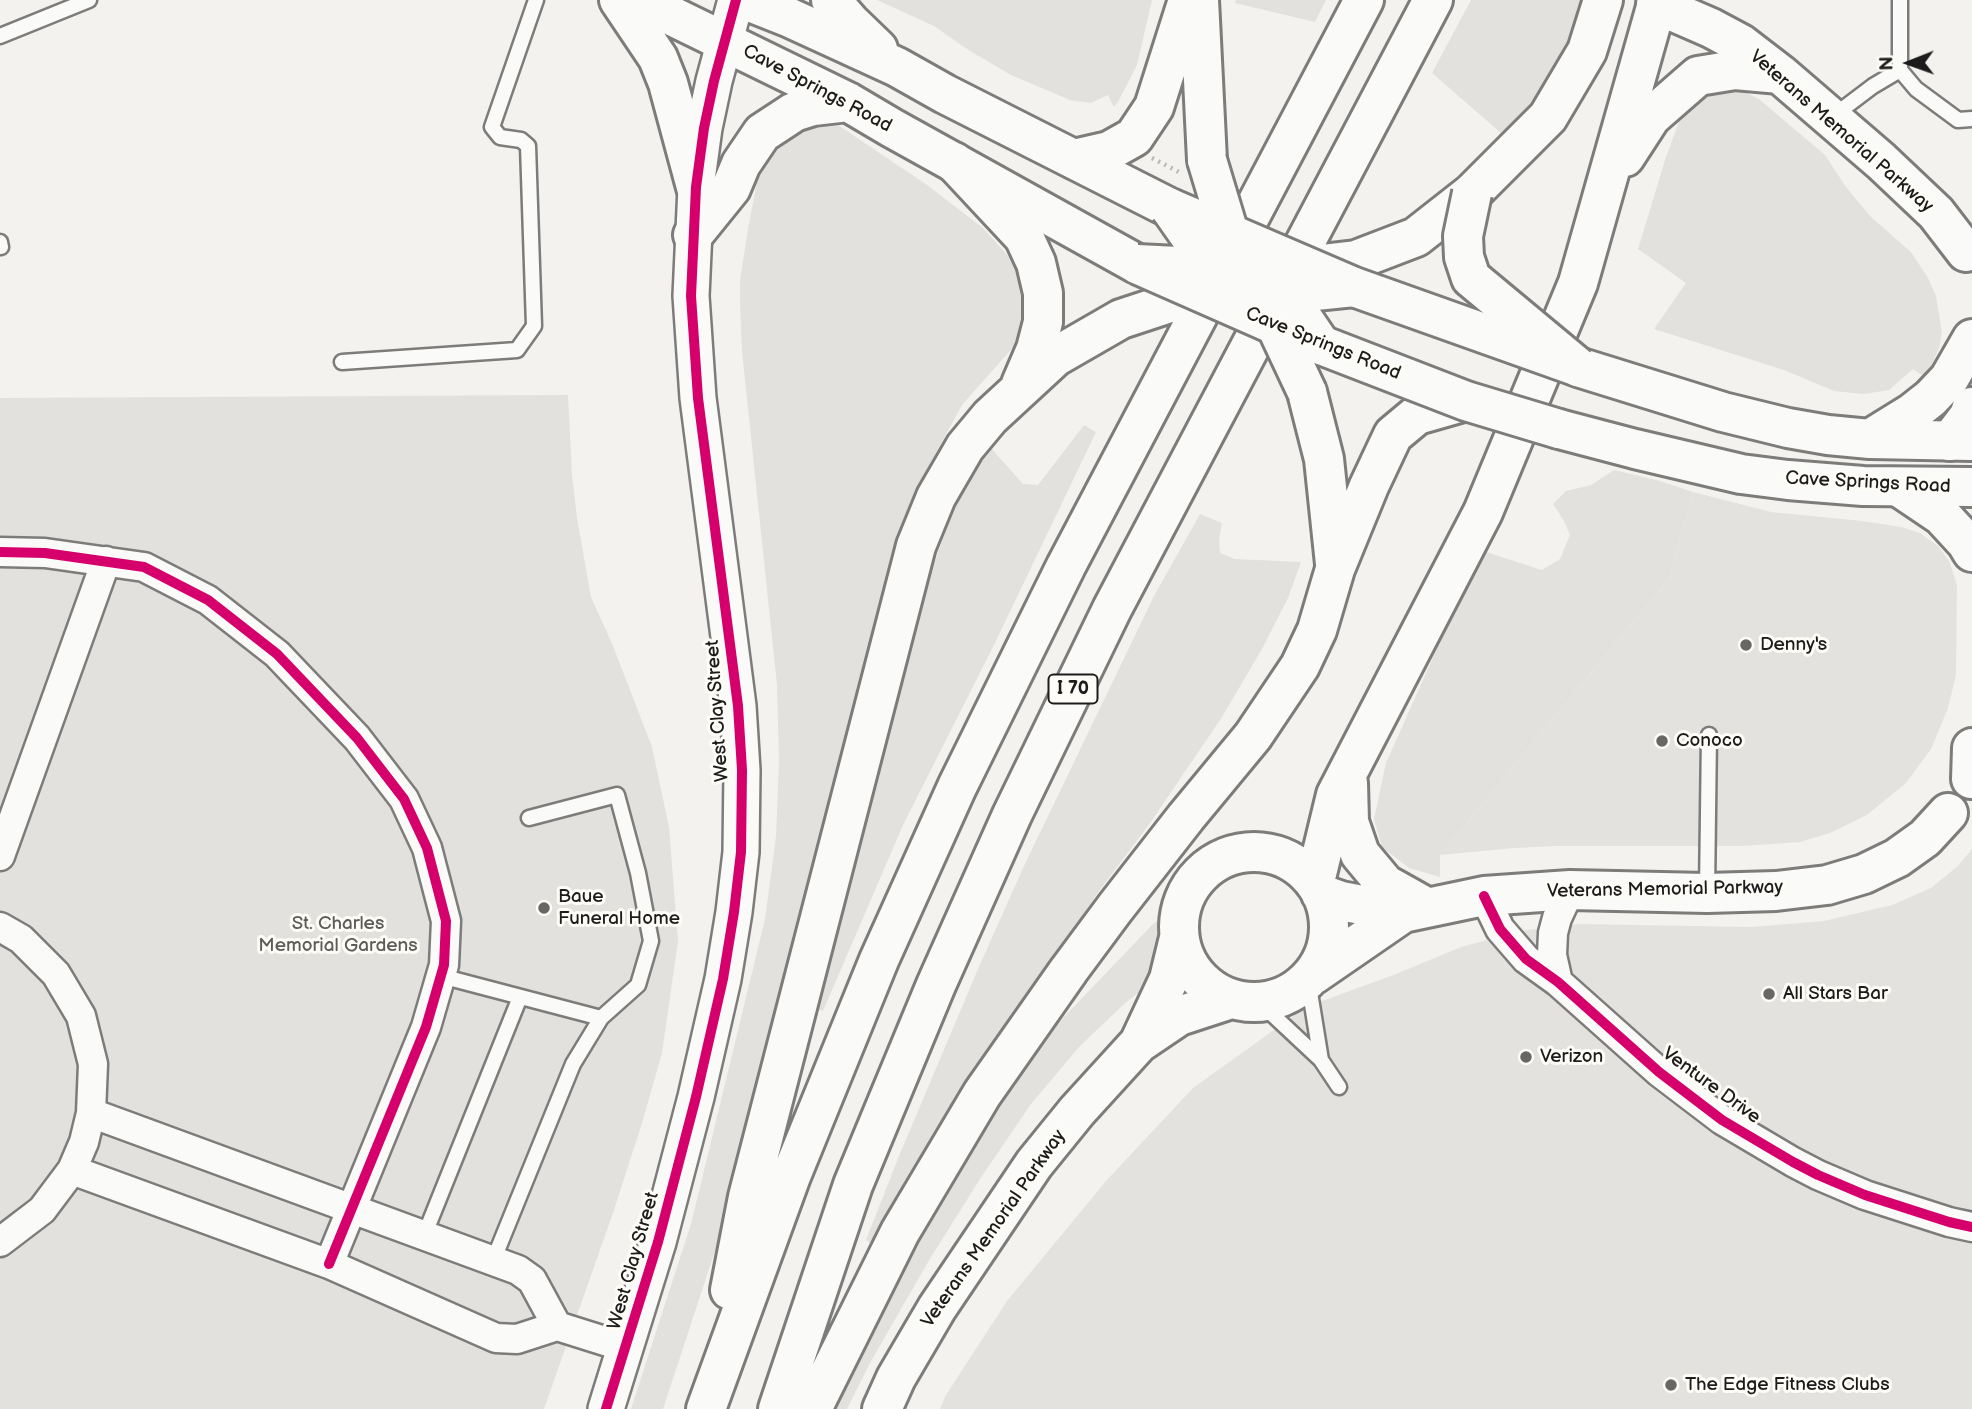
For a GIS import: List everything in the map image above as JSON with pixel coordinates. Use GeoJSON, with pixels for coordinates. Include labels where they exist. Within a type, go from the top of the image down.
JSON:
{"type":"FeatureCollection","features":[{"type":"Feature","properties":{"kind":"main road"},"geometry":{"type":"LineString","coordinates":[[619,0],[658,58],[668,83],[696,187]]}},
{"type":"Feature","properties":{"kind":"main road","name":"Cave Springs Road"},"geometry":{"type":"LineString","coordinates":[[639,0],[848,102],[1137,264],[1289,295],[1354,287],[1578,367],[1744,418],[1828,435],[1870,439],[1961,441]]}},
{"type":"Feature","properties":{"kind":"main road","name":"Cave Springs Road"},"geometry":{"type":"LineString","coordinates":[[745,0],[897,67],[1170,208],[1229,233],[1289,295],[1321,345],[1466,401],[1559,429],[1741,474],[1788,480],[1899,487],[1972,487]]}},
{"type":"Feature","properties":{"kind":"main road"},"geometry":{"type":"LineString","coordinates":[[831,0],[897,67]]}},
{"type":"Feature","properties":{"kind":"main road"},"geometry":{"type":"LineString","coordinates":[[1074,159],[1109,151],[1134,137],[1154,107],[1188,0]]}},
{"type":"Feature","properties":{"kind":"main road"},"geometry":{"type":"LineString","coordinates":[[1199,0],[1207,160],[1229,233],[1251,283],[1289,295]]}},
{"type":"Feature","properties":{"kind":"main road"},"geometry":{"type":"LineString","coordinates":[[706,1407],[792,1176],[873,973],[957,788],[1066,566],[1364,0]]}},
{"type":"Feature","properties":{"kind":"main road","name":"I 70"},"geometry":{"type":"LineString","coordinates":[[778,1409],[853,1185],[936,985],[1012,816],[1118,597],[1433,0]]}},
{"type":"Feature","properties":{"kind":"main road"},"geometry":{"type":"LineString","coordinates":[[706,1407],[748,1198],[916,546],[936,497],[965,447],[990,417],[1055,357],[1121,319],[1206,280],[1251,283],[1289,295],[1356,260],[1416,237],[1472,193],[1548,117],[1587,51],[1604,0]]}},
{"type":"Feature","properties":{"kind":"main road"},"geometry":{"type":"LineString","coordinates":[[1716,0],[1741,44]]}},
{"type":"Feature","properties":{"kind":"main road"},"geometry":{"type":"LineString","coordinates":[[1260,852],[1304,826],[1342,784],[1492,492],[1578,283],[1657,2]]}},
{"type":"Feature","properties":{"kind":"main road","name":"Veterans Memorial Parkway"},"geometry":{"type":"LineString","coordinates":[[1657,2],[1741,44],[1780,74],[1936,213],[1969,257]]}},
{"type":"Feature","properties":{"kind":"main road"},"geometry":{"type":"LineString","coordinates":[[1607,185],[1651,117],[1698,76],[1735,69],[1780,74]]}},
{"type":"Feature","properties":{"kind":"main road"},"geometry":{"type":"LineString","coordinates":[[693,235],[731,187],[741,164],[762,133],[794,112],[813,106],[848,102]]}},
{"type":"Feature","properties":{"kind":"main road"},"geometry":{"type":"LineString","coordinates":[[954,162],[1024,237],[1036,263],[1044,293],[1043,322],[1036,349],[1019,388]]}},
{"type":"Feature","properties":{"kind":"main road"},"geometry":{"type":"LineString","coordinates":[[1472,193],[1463,236],[1464,257],[1471,278],[1578,367]]}},
{"type":"Feature","properties":{"kind":"main road"},"geometry":{"type":"LineString","coordinates":[[1170,208],[1206,280]]}},
{"type":"Feature","properties":{"kind":"main road"},"geometry":{"type":"LineString","coordinates":[[1289,295],[1307,392],[1324,459],[1335,569]]}},
{"type":"Feature","properties":{"kind":"main road"},"geometry":{"type":"LineString","coordinates":[[1870,439],[1931,398],[1949,379],[1972,340]]}},
{"type":"Feature","properties":{"kind":"main road"},"geometry":{"type":"LineString","coordinates":[[813,1409],[900,1232],[975,1105],[1069,970],[1271,712],[1300,666],[1317,630],[1335,569],[1393,435],[1416,415],[1466,401]]}},
{"type":"Feature","properties":{"kind":"main road"},"geometry":{"type":"LineString","coordinates":[[1961,441],[1972,407]]}},
{"type":"Feature","properties":{"kind":"main road"},"geometry":{"type":"LineString","coordinates":[[1899,487],[1942,516],[1972,552]]}},
{"type":"Feature","properties":{"kind":"main road"},"geometry":{"type":"LineString","coordinates":[[1318,888],[1342,784]]}},
{"type":"Feature","properties":{"kind":"main road"},"geometry":{"type":"LineString","coordinates":[[1342,784],[1349,822],[1360,854],[1385,884],[1414,910]]}},
{"type":"Feature","properties":{"kind":"main road","name":"Veterans Memorial Parkway"},"geometry":{"type":"LineString","coordinates":[[1318,888],[1341,901],[1414,910],[1484,896],[1570,890],[1707,893],[1776,891],[1827,885],[1864,874],[1897,858],[1925,838],[1948,813]]}},
{"type":"Feature","properties":{"kind":"main road"},"geometry":{"type":"LineString","coordinates":[[1139,1043],[1169,979],[1179,938],[1179,913],[1188,889],[1204,869],[1226,856],[1250,851],[1275,853],[1298,864],[1318,888],[1327,904],[1330,929],[1325,953],[1310,977],[1295,991],[1272,1001],[1245,1001],[1203,982],[1187,962],[1179,938]]}},
{"type":"Feature","properties":{"kind":"main road","name":"Veterans Memorial Parkway"},"geometry":{"type":"LineString","coordinates":[[1310,977],[1414,910]]}},
{"type":"Feature","properties":{"kind":"main road","name":"Veterans Memorial Parkway"},"geometry":{"type":"LineString","coordinates":[[882,1409],[896,1378],[937,1308],[1034,1164],[1077,1111],[1139,1043],[1179,1016],[1245,1001]]}},
{"type":"Feature","properties":{"kind":"street","name":"West Clay Street"},"geometry":{"type":"LineString","coordinates":[[606,1409],[658,1242],[696,1097],[725,965],[740,852],[742,770],[737,705],[698,398],[691,296],[696,187],[704,128],[736,0]]}},
{"type":"Feature","properties":{"kind":"street"},"geometry":{"type":"LineString","coordinates":[[0,552],[45,553],[144,567],[208,600],[277,654],[357,737],[404,799],[427,848],[446,921],[444,965],[426,1027],[329,1264]]}},
{"type":"Feature","properties":{"kind":"street"},"geometry":{"type":"LineString","coordinates":[[0,856],[106,562]]}},
{"type":"Feature","properties":{"kind":"street","name":"Veterans Memorial Parkway"},"geometry":{"type":"LineString","coordinates":[[1948,813],[1972,768]]}},
{"type":"Feature","properties":{"kind":"street"},"geometry":{"type":"LineString","coordinates":[[1559,982],[1552,955],[1553,933],[1570,890]]}},
{"type":"Feature","properties":{"kind":"street","name":"Venture Drive"},"geometry":{"type":"LineString","coordinates":[[1484,896],[1500,929],[1526,959],[1559,982],[1658,1072],[1722,1120],[1818,1175],[1865,1195],[1972,1227]]}},
{"type":"Feature","properties":{"kind":"street"},"geometry":{"type":"LineString","coordinates":[[0,927],[21,939],[57,974],[81,1016],[93,1064],[91,1113],[84,1142],[72,1170],[41,1210],[0,1242]]}},
{"type":"Feature","properties":{"kind":"street"},"geometry":{"type":"LineString","coordinates":[[91,1113],[518,1270],[532,1280],[557,1326]]}},
{"type":"Feature","properties":{"kind":"street"},"geometry":{"type":"LineString","coordinates":[[72,1170],[329,1264],[496,1338],[517,1339],[557,1326],[627,1348]]}},
{"type":"Feature","properties":{"kind":"lane"},"geometry":{"type":"LineString","coordinates":[[0,36],[89,0]]}},
{"type":"Feature","properties":{"kind":"lane"},"geometry":{"type":"LineString","coordinates":[[342,362],[517,349],[534,326],[528,146],[521,140],[500,137],[492,127],[536,0]]}},
{"type":"Feature","properties":{"kind":"lane"},"geometry":{"type":"LineString","coordinates":[[1900,0],[1900,70],[1916,89],[1958,120],[1972,119]]}},
{"type":"Feature","properties":{"kind":"lane"},"geometry":{"type":"LineString","coordinates":[[1831,118],[1900,70]]}},
{"type":"Feature","properties":{"kind":"lane"},"geometry":{"type":"LineString","coordinates":[[1707,893],[1709,735]]}},
{"type":"Feature","properties":{"kind":"lane"},"geometry":{"type":"LineString","coordinates":[[493,1261],[573,1064],[601,1018],[638,985],[651,941],[638,873],[617,795],[529,818]]}},
{"type":"Feature","properties":{"kind":"lane"},"geometry":{"type":"LineString","coordinates":[[441,976],[601,1018]]}},
{"type":"Feature","properties":{"kind":"lane"},"geometry":{"type":"LineString","coordinates":[[1310,977],[1321,1060]]}},
{"type":"Feature","properties":{"kind":"lane"},"geometry":{"type":"LineString","coordinates":[[424,1236],[520,997]]}},
{"type":"Feature","properties":{"kind":"lane"},"geometry":{"type":"LineString","coordinates":[[1245,1001],[1321,1060],[1339,1087]]}},
{"type":"Feature","properties":{"kind":"shaded area"},"geometry":{"type":"Polygon","coordinates":[[[1693,492],[1771,512],[1901,527],[1920,533],[1938,546],[1949,561],[1957,585],[1956,675],[1948,708],[1931,749],[1906,783],[1867,815],[1830,833],[1800,842],[1742,846],[1557,846],[1440,855],[1669,579],[1693,492]]]}},
{"type":"Feature","properties":{"kind":"shaded area"},"geometry":{"type":"Polygon","coordinates":[[[1972,849],[1972,1409],[940,1409],[946,1395],[1007,1301],[1106,1181],[1193,1088],[1306,1007],[1461,947],[1526,930],[1580,924],[1752,927],[1824,921],[1892,905],[1931,888],[1958,866],[1972,849]]]}},
{"type":"Feature","properties":{"kind":"green space"},"geometry":{"type":"Polygon","coordinates":[[[877,0],[1152,0],[1137,65],[1114,107],[1108,95],[1091,103],[1070,100],[1011,75],[934,26],[877,0]]]}},
{"type":"Feature","properties":{"kind":"green space"},"geometry":{"type":"Polygon","coordinates":[[[1236,0],[1326,0],[1315,22],[1235,3],[1236,0]]]}},
{"type":"Feature","properties":{"kind":"green space"},"geometry":{"type":"Polygon","coordinates":[[[1471,0],[1583,0],[1572,40],[1548,80],[1523,114],[1501,133],[1432,73],[1471,0]]]}},
{"type":"Feature","properties":{"kind":"green space"},"geometry":{"type":"Polygon","coordinates":[[[1739,89],[1759,99],[1825,155],[1846,187],[1871,217],[1911,252],[1928,278],[1936,296],[1942,333],[1932,364],[1923,376],[1913,369],[1889,390],[1864,394],[1834,391],[1784,370],[1654,329],[1686,283],[1638,249],[1666,157],[1680,119],[1697,93],[1739,89]]]}},
{"type":"Feature","properties":{"kind":"green space"},"geometry":{"type":"Polygon","coordinates":[[[838,125],[927,185],[983,228],[1018,267],[1029,307],[1023,336],[962,405],[916,489],[891,555],[731,1202],[663,1409],[631,1409],[691,1224],[765,919],[776,836],[779,761],[777,685],[742,351],[740,281],[748,229],[757,182],[765,164],[778,147],[793,136],[820,126],[838,125]]]}},
{"type":"Feature","properties":{"kind":"green space","name":"St. Charles Memorial Gardens"},"geometry":{"type":"Polygon","coordinates":[[[568,395],[572,475],[591,597],[652,747],[669,827],[678,941],[662,1053],[642,1123],[544,1409],[0,1409],[0,398],[568,395]]]}},
{"type":"Feature","properties":{"kind":"green space"},"geometry":{"type":"Polygon","coordinates":[[[1084,425],[1096,432],[994,645],[903,825],[823,1011],[809,1006],[927,583],[957,500],[990,447],[1023,484],[1038,485],[1084,425]]]}},
{"type":"Feature","properties":{"kind":"green space"},"geometry":{"type":"Polygon","coordinates":[[[1614,470],[1693,492],[1669,579],[1440,855],[1440,877],[1409,868],[1382,847],[1374,819],[1386,763],[1483,551],[1542,570],[1560,559],[1570,535],[1553,504],[1566,491],[1591,485],[1614,470]]]}},
{"type":"Feature","properties":{"kind":"green space"},"geometry":{"type":"Polygon","coordinates":[[[1200,514],[1222,523],[1220,553],[1235,559],[1301,562],[1288,598],[1222,717],[986,1057],[872,1244],[866,1240],[899,1156],[1023,868],[1154,596],[1200,514]]]}},
{"type":"Feature","properties":{"kind":"green space"},"geometry":{"type":"Polygon","coordinates":[[[1184,901],[1172,947],[1156,978],[1080,1046],[1031,1104],[928,1262],[847,1409],[832,1409],[910,1253],[976,1140],[1042,1040],[1153,924],[1184,901]]]}},
{"type":"Feature","properties":{"kind":"cycle path"},"geometry":{"type":"LineString","coordinates":[[606,1409],[658,1242],[696,1097],[723,979],[741,852],[742,770],[738,706],[698,398],[691,296],[696,187],[704,128],[736,0]]}},
{"type":"Feature","properties":{"kind":"cycle path"},"geometry":{"type":"LineString","coordinates":[[0,552],[45,553],[144,567],[208,600],[277,654],[357,738],[404,799],[427,848],[446,921],[444,965],[426,1027],[329,1264]]}},
{"type":"Feature","properties":{"kind":"cycle path"},"geometry":{"type":"LineString","coordinates":[[1484,896],[1500,929],[1526,959],[1558,982],[1659,1072],[1722,1120],[1818,1175],[1865,1195],[1972,1227]]}},
{"type":"Feature","properties":{"kind":"place","name":"Denny's"},"geometry":{"type":"Point","coordinates":[1746,645]}},
{"type":"Feature","properties":{"kind":"place","name":"Conoco"},"geometry":{"type":"Point","coordinates":[1662,741]}},
{"type":"Feature","properties":{"kind":"place","name":"Baue Funeral Home"},"geometry":{"type":"Point","coordinates":[544,908]}},
{"type":"Feature","properties":{"kind":"place","name":"All Stars Bar"},"geometry":{"type":"Point","coordinates":[1769,994]}},
{"type":"Feature","properties":{"kind":"place","name":"Verizon"},"geometry":{"type":"Point","coordinates":[1526,1057]}},
{"type":"Feature","properties":{"kind":"place","name":"The Edge Fitness Clubs"},"geometry":{"type":"Point","coordinates":[1671,1385]}}]}
